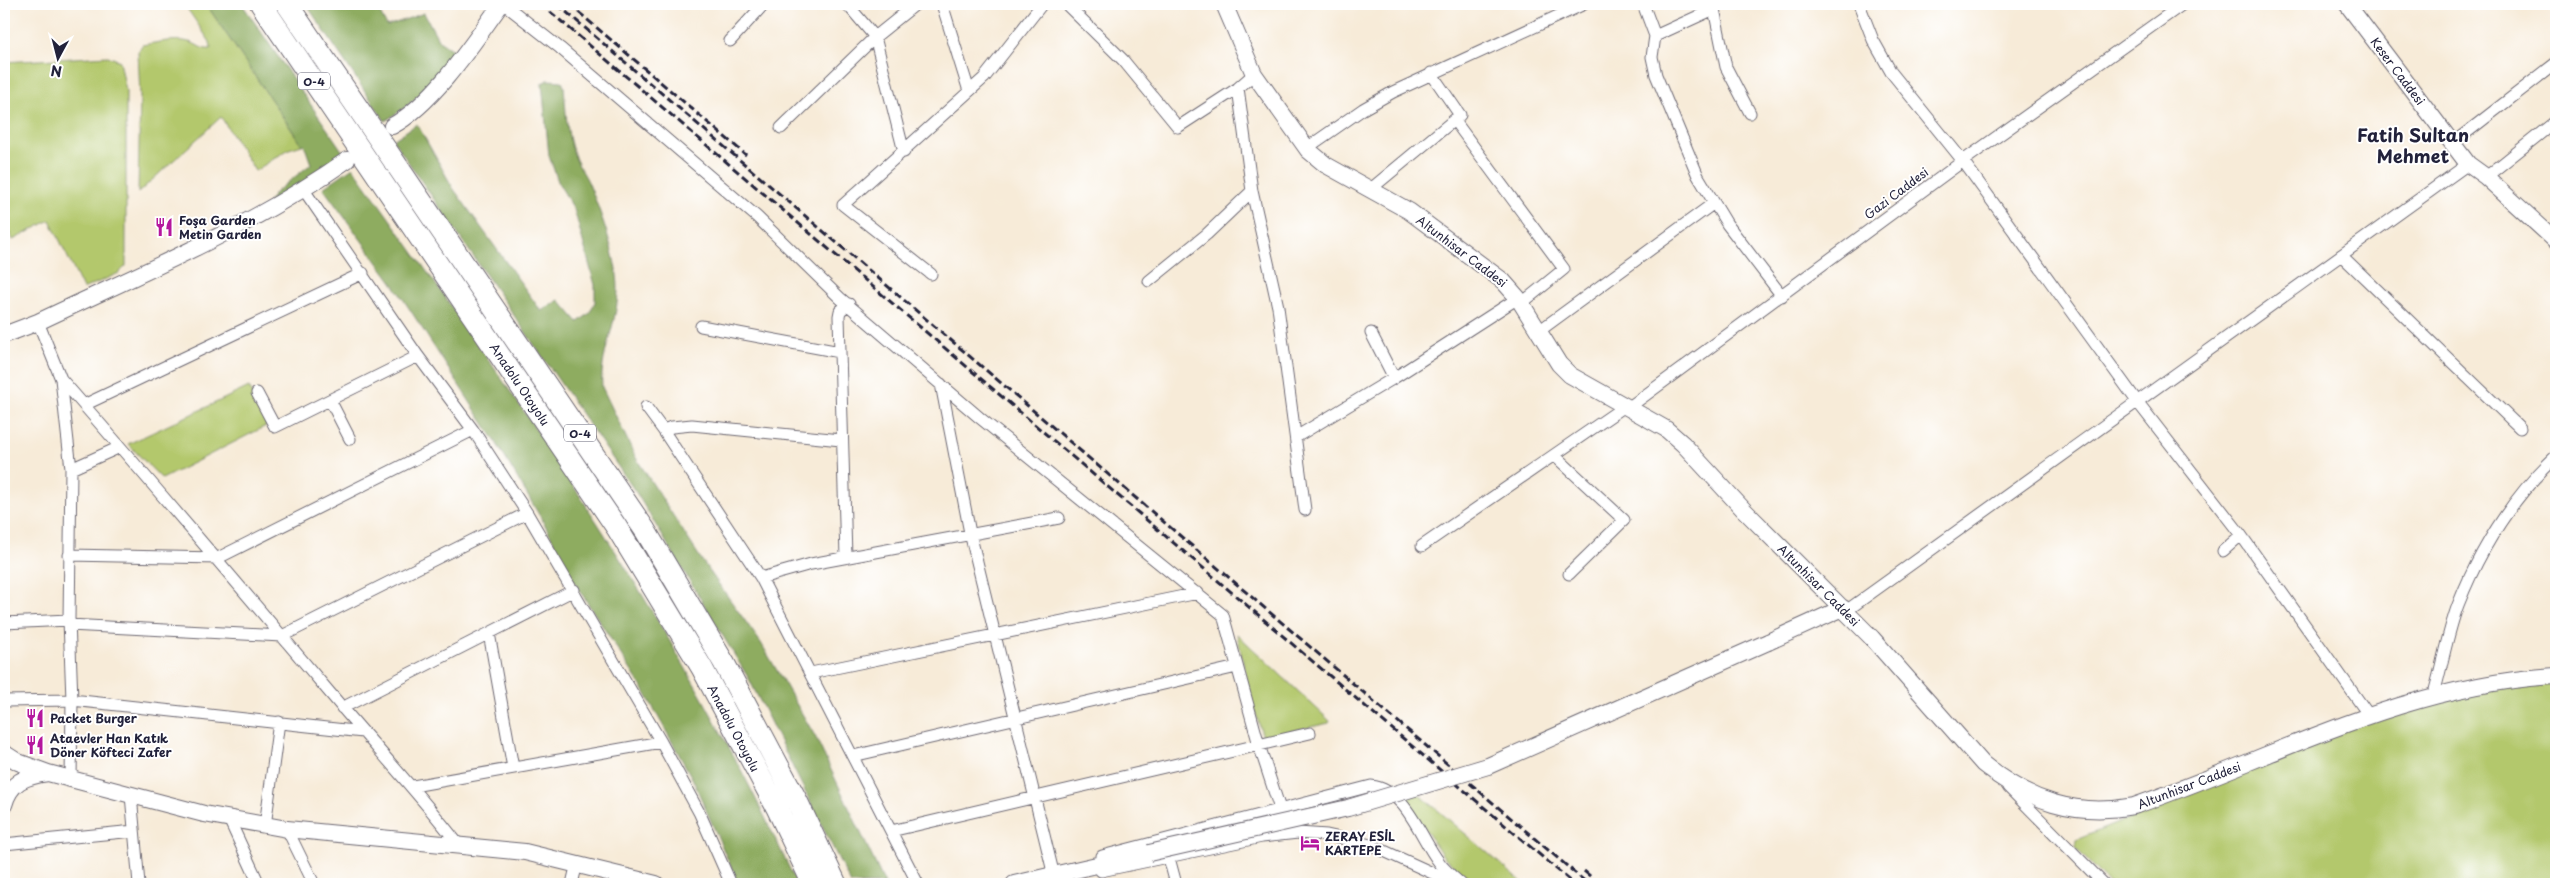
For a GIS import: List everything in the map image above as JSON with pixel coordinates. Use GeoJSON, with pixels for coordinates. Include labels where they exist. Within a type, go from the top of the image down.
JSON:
{"type":"FeatureCollection","features":[{"type":"Feature","properties":{"kind":"highway","name":"Anadolu Otoyolu"},"geometry":{"type":"LineString","coordinates":[[261,4],[617,528],[702,668],[776,808],[813,884]]}},
{"type":"Feature","properties":{"kind":"highway","name":"Anadolu Otoyolu"},"geometry":{"type":"LineString","coordinates":[[287,4],[645,530],[724,663],[797,801],[836,884]]}},
{"type":"Feature","properties":{"kind":"street"},"geometry":{"type":"LineString","coordinates":[[392,126],[407,118],[439,84],[503,4],[566,53],[757,217],[849,304],[941,384],[1223,615],[1259,745],[1280,809]]}},
{"type":"Feature","properties":{"kind":"street"},"geometry":{"type":"LineString","coordinates":[[730,41],[764,4]]}},
{"type":"Feature","properties":{"kind":"street"},"geometry":{"type":"LineString","coordinates":[[847,4],[874,37],[904,152]]}},
{"type":"Feature","properties":{"kind":"street"},"geometry":{"type":"LineString","coordinates":[[781,128],[874,37],[916,4]]}},
{"type":"Feature","properties":{"kind":"street"},"geometry":{"type":"LineString","coordinates":[[942,4],[969,91]]}},
{"type":"Feature","properties":{"kind":"street"},"geometry":{"type":"LineString","coordinates":[[931,274],[843,205],[904,152],[995,66],[1022,26],[1042,4]]}},
{"type":"Feature","properties":{"kind":"street"},"geometry":{"type":"LineString","coordinates":[[1066,4],[1123,60],[1178,128],[1238,88],[1254,74]]}},
{"type":"Feature","properties":{"kind":"street","name":"Altunhisar Caddesi"},"geometry":{"type":"LineString","coordinates":[[1224,4],[1254,74],[1306,148],[1326,165],[1372,188],[1460,247],[1503,281],[1520,300],[1559,364],[1570,375],[1666,429],[1683,444],[1743,509],[1845,609],[1969,749],[1998,776],[2017,789],[2054,805],[2076,809],[2117,809],[2149,801],[2368,714],[2484,686],[2556,676]]}},
{"type":"Feature","properties":{"kind":"street"},"geometry":{"type":"LineString","coordinates":[[1306,148],[1363,109],[1431,73],[1496,46],[1584,4]]}},
{"type":"Feature","properties":{"kind":"street"},"geometry":{"type":"LineString","coordinates":[[1643,4],[1655,36],[1652,57],[1662,93],[1698,176],[1714,203],[1782,296]]}},
{"type":"Feature","properties":{"kind":"street"},"geometry":{"type":"LineString","coordinates":[[1859,4],[1873,40],[1892,72],[1963,161],[2136,400],[2241,535],[2368,714]]}},
{"type":"Feature","properties":{"kind":"street","name":"Gazi Caddesi"},"geometry":{"type":"LineString","coordinates":[[1422,546],[1626,407],[1782,296],[1963,161],[2183,4]]}},
{"type":"Feature","properties":{"kind":"street","name":"Keser Caddesi"},"geometry":{"type":"LineString","coordinates":[[2347,4],[2468,164],[2486,177],[2556,240]]}},
{"type":"Feature","properties":{"kind":"street"},"geometry":{"type":"LineString","coordinates":[[1655,36],[1714,6],[1726,66],[1750,113]]}},
{"type":"Feature","properties":{"kind":"street"},"geometry":{"type":"LineString","coordinates":[[2453,143],[2556,62]]}},
{"type":"Feature","properties":{"kind":"street"},"geometry":{"type":"LineString","coordinates":[[1372,188],[1460,115],[1431,73]]}},
{"type":"Feature","properties":{"kind":"street"},"geometry":{"type":"LineString","coordinates":[[1238,88],[1252,191],[1278,307],[1305,510]]}},
{"type":"Feature","properties":{"kind":"street"},"geometry":{"type":"LineString","coordinates":[[1296,437],[1520,300],[1564,269],[1454,120]]}},
{"type":"Feature","properties":{"kind":"street"},"geometry":{"type":"LineString","coordinates":[[2486,177],[2556,121]]}},
{"type":"Feature","properties":{"kind":"street"},"geometry":{"type":"LineString","coordinates":[[4,335],[38,322],[242,224],[304,190],[347,160]]}},
{"type":"Feature","properties":{"kind":"street"},"geometry":{"type":"LineString","coordinates":[[1054,876],[1348,808],[1488,766],[1845,609],[2468,164]]}},
{"type":"Feature","properties":{"kind":"street"},"geometry":{"type":"LineString","coordinates":[[304,190],[363,273],[418,356],[473,430],[527,513],[662,742],[700,814],[731,884]]}},
{"type":"Feature","properties":{"kind":"street"},"geometry":{"type":"LineString","coordinates":[[1149,281],[1207,234],[1252,191]]}},
{"type":"Feature","properties":{"kind":"street"},"geometry":{"type":"LineString","coordinates":[[1539,331],[1714,203]]}},
{"type":"Feature","properties":{"kind":"street"},"geometry":{"type":"LineString","coordinates":[[2340,254],[2520,428]]}},
{"type":"Feature","properties":{"kind":"street"},"geometry":{"type":"LineString","coordinates":[[84,406],[363,273]]}},
{"type":"Feature","properties":{"kind":"street"},"geometry":{"type":"LineString","coordinates":[[846,557],[841,440],[840,311],[849,304]]}},
{"type":"Feature","properties":{"kind":"street"},"geometry":{"type":"LineString","coordinates":[[4,344],[38,322]]}},
{"type":"Feature","properties":{"kind":"street"},"geometry":{"type":"LineString","coordinates":[[38,322],[61,379],[71,469],[69,622],[72,700],[71,780]]}},
{"type":"Feature","properties":{"kind":"street"},"geometry":{"type":"LineString","coordinates":[[701,326],[840,352]]}},
{"type":"Feature","properties":{"kind":"street"},"geometry":{"type":"LineString","coordinates":[[1371,333],[1394,378]]}},
{"type":"Feature","properties":{"kind":"street"},"geometry":{"type":"LineString","coordinates":[[257,393],[276,427],[418,356]]}},
{"type":"Feature","properties":{"kind":"street"},"geometry":{"type":"LineString","coordinates":[[61,379],[218,558],[342,708],[413,786],[458,844]]}},
{"type":"Feature","properties":{"kind":"street"},"geometry":{"type":"LineString","coordinates":[[941,384],[970,533],[1054,876]]}},
{"type":"Feature","properties":{"kind":"street"},"geometry":{"type":"LineString","coordinates":[[330,400],[350,439]]}},
{"type":"Feature","properties":{"kind":"street"},"geometry":{"type":"LineString","coordinates":[[646,407],[761,578],[918,884]]}},
{"type":"Feature","properties":{"kind":"street"},"geometry":{"type":"LineString","coordinates":[[663,430],[672,426],[692,425],[841,440]]}},
{"type":"Feature","properties":{"kind":"street"},"geometry":{"type":"LineString","coordinates":[[70,555],[218,558],[473,430]]}},
{"type":"Feature","properties":{"kind":"street"},"geometry":{"type":"LineString","coordinates":[[71,469],[120,447]]}},
{"type":"Feature","properties":{"kind":"street"},"geometry":{"type":"LineString","coordinates":[[1554,455],[1624,520],[1569,574]]}},
{"type":"Feature","properties":{"kind":"street"},"geometry":{"type":"LineString","coordinates":[[2433,697],[2458,606],[2478,560],[2507,513],[2556,456]]}},
{"type":"Feature","properties":{"kind":"street"},"geometry":{"type":"LineString","coordinates":[[4,623],[69,622],[282,636],[527,513]]}},
{"type":"Feature","properties":{"kind":"street"},"geometry":{"type":"LineString","coordinates":[[761,578],[811,564],[1059,518]]}},
{"type":"Feature","properties":{"kind":"street"},"geometry":{"type":"LineString","coordinates":[[2223,551],[2241,535]]}},
{"type":"Feature","properties":{"kind":"street"},"geometry":{"type":"LineString","coordinates":[[342,708],[574,590]]}},
{"type":"Feature","properties":{"kind":"street"},"geometry":{"type":"LineString","coordinates":[[811,673],[1198,593]]}},
{"type":"Feature","properties":{"kind":"street"},"geometry":{"type":"LineString","coordinates":[[489,633],[513,768]]}},
{"type":"Feature","properties":{"kind":"street"},"geometry":{"type":"LineString","coordinates":[[853,756],[1237,666]]}},
{"type":"Feature","properties":{"kind":"street"},"geometry":{"type":"LineString","coordinates":[[4,702],[72,700],[363,732]]}},
{"type":"Feature","properties":{"kind":"street"},"geometry":{"type":"LineString","coordinates":[[265,826],[279,722]]}},
{"type":"Feature","properties":{"kind":"street"},"geometry":{"type":"LineString","coordinates":[[891,831],[1310,733]]}},
{"type":"Feature","properties":{"kind":"street"},"geometry":{"type":"LineString","coordinates":[[413,786],[662,742]]}},
{"type":"Feature","properties":{"kind":"street"},"geometry":{"type":"LineString","coordinates":[[4,753],[18,762],[71,780],[229,819],[287,829],[458,844],[525,852],[577,863],[656,884]]}},
{"type":"Feature","properties":{"kind":"street"},"geometry":{"type":"LineString","coordinates":[[4,805],[6,796],[21,779],[31,775],[48,773]]}},
{"type":"Feature","properties":{"kind":"street"},"geometry":{"type":"LineString","coordinates":[[1998,776],[2104,884]]}},
{"type":"Feature","properties":{"kind":"street"},"geometry":{"type":"LineString","coordinates":[[1014,884],[1038,882],[1097,858],[1363,787],[1378,787],[1396,798],[1438,860],[1461,884]]}},
{"type":"Feature","properties":{"kind":"street"},"geometry":{"type":"LineString","coordinates":[[130,795],[139,884]]}},
{"type":"Feature","properties":{"kind":"street"},"geometry":{"type":"LineString","coordinates":[[229,819],[259,884]]}},
{"type":"Feature","properties":{"kind":"street"},"geometry":{"type":"LineString","coordinates":[[287,829],[314,884]]}},
{"type":"Feature","properties":{"kind":"street"},"geometry":{"type":"LineString","coordinates":[[4,844],[134,831]]}},
{"type":"Feature","properties":{"kind":"street"},"geometry":{"type":"LineString","coordinates":[[1054,876],[1106,871],[1262,837],[1311,833],[1371,845],[1457,884]]}},
{"type":"Feature","properties":{"kind":"street"},"geometry":{"type":"LineString","coordinates":[[1169,858],[1176,884]]}},
{"type":"Feature","properties":{"kind":"street"},"geometry":{"type":"LineString","coordinates":[[572,884],[577,863]]}},
{"type":"Feature","properties":{"kind":"green space"},"geometry":{"type":"Polygon","coordinates":[[[184,4],[206,4],[302,145],[289,149],[255,171],[221,117],[138,193],[140,96],[138,52],[142,45],[172,41],[189,42],[204,49],[211,49],[210,42],[184,4]]]}},
{"type":"Feature","properties":{"kind":"green space"},"geometry":{"type":"Polygon","coordinates":[[[206,4],[242,4],[343,152],[321,173],[268,202],[277,191],[311,164],[304,144],[302,145],[206,4]]]}},
{"type":"Feature","properties":{"kind":"green space"},"geometry":{"type":"Polygon","coordinates":[[[306,4],[375,4],[387,26],[424,13],[439,41],[454,51],[440,72],[424,90],[406,107],[385,121],[306,4]]]}},
{"type":"Feature","properties":{"kind":"green space"},"geometry":{"type":"Polygon","coordinates":[[[108,56],[120,61],[126,91],[126,266],[119,273],[83,289],[50,220],[13,240],[8,230],[4,232],[4,62],[108,56]]]}},
{"type":"Feature","properties":{"kind":"green space"},"geometry":{"type":"Polygon","coordinates":[[[548,80],[562,81],[571,146],[602,217],[617,275],[617,305],[604,359],[602,387],[636,458],[703,562],[761,643],[815,736],[885,884],[851,884],[749,679],[637,494],[393,140],[417,124],[453,188],[541,311],[559,300],[578,322],[589,314],[595,302],[595,285],[574,209],[559,184],[549,156],[542,83],[548,80]]]}},
{"type":"Feature","properties":{"kind":"green space"},"geometry":{"type":"Polygon","coordinates":[[[353,167],[500,377],[641,592],[735,758],[797,884],[739,884],[737,881],[693,780],[643,689],[576,585],[544,523],[494,439],[392,282],[323,188],[353,167]]]}},
{"type":"Feature","properties":{"kind":"green space"},"geometry":{"type":"Polygon","coordinates":[[[249,387],[268,425],[162,479],[128,444],[249,387]]]}},
{"type":"Feature","properties":{"kind":"green space"},"geometry":{"type":"Polygon","coordinates":[[[1237,634],[1330,721],[1329,723],[1263,737],[1250,695],[1237,634]]]}},
{"type":"Feature","properties":{"kind":"green space"},"geometry":{"type":"Polygon","coordinates":[[[2556,682],[2556,884],[2109,884],[2075,847],[2076,840],[2373,719],[2467,695],[2512,686],[2556,682]]]}},
{"type":"Feature","properties":{"kind":"green space"},"geometry":{"type":"Polygon","coordinates":[[[1419,794],[1524,884],[1480,884],[1458,870],[1443,856],[1404,798],[1419,794]]]}},
{"type":"Feature","properties":{"kind":"railway"},"geometry":{"type":"LineString","coordinates":[[541,4],[1574,884]]}},
{"type":"Feature","properties":{"kind":"railway"},"geometry":{"type":"LineString","coordinates":[[557,4],[1588,884]]}},
{"type":"Feature","properties":{"kind":"railway"},"geometry":{"type":"LineString","coordinates":[[569,4],[746,155]]}},
{"type":"Feature","properties":{"kind":"railway"},"geometry":{"type":"LineString","coordinates":[[1584,871],[1599,884]]}},
{"type":"Feature","properties":{"kind":"place","name":"Foşa Garden Metin Garden"},"geometry":{"type":"Point","coordinates":[164,227]}},
{"type":"Feature","properties":{"kind":"place","name":"Packet Burger"},"geometry":{"type":"Point","coordinates":[35,718]}},
{"type":"Feature","properties":{"kind":"place","name":"Ataevler Han Katık Döner Köfteci Zafer"},"geometry":{"type":"Point","coordinates":[35,745]}},
{"type":"Feature","properties":{"kind":"place","name":"ZERAY ESİL KARTEPE"},"geometry":{"type":"Point","coordinates":[1310,843]}},
{"type":"Feature","properties":{"kind":"district","name":"Fatih Sultan Mehmet"},"geometry":{"type":"Point","coordinates":[2413,144]}}]}
